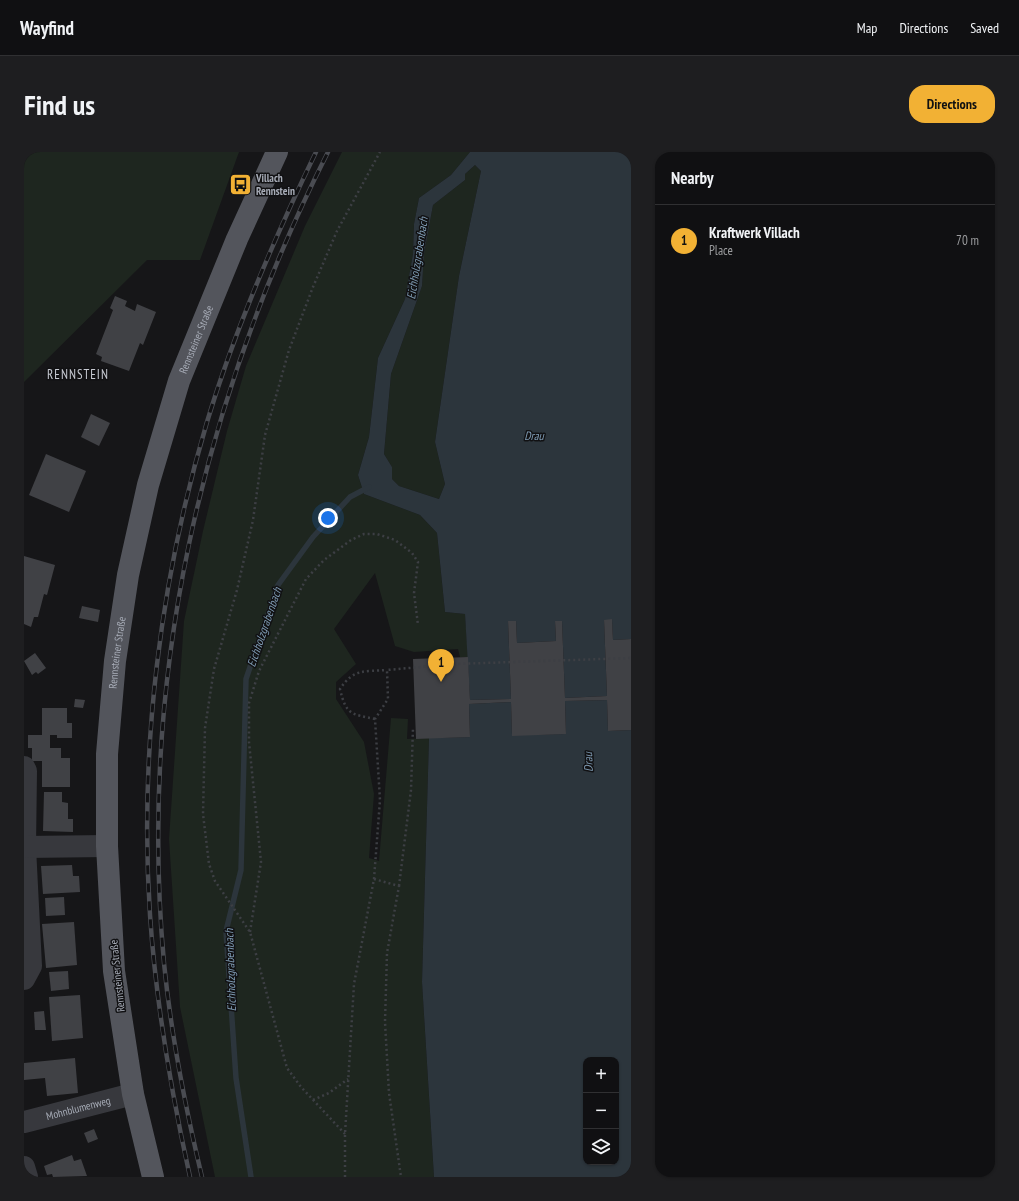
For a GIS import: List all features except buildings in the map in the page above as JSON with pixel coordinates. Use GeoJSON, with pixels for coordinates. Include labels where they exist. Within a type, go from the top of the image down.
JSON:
{"type":"FeatureCollection","features":[{"type":"Feature","properties":{"kind":"main road","name":"Rennsteiner Straße"},"geometry":{"type":"LineString","coordinates":[[153,1177],[133,1094],[114,971],[107,846],[107,754],[115,661],[128,575],[148,485],[179,381],[237,239],[277,152]]}},
{"type":"Feature","properties":{"kind":"street"},"geometry":{"type":"LineString","coordinates":[[24,767],[26,771],[25,847],[31,966],[24,979]]}},
{"type":"Feature","properties":{"kind":"street"},"geometry":{"type":"LineString","coordinates":[[25,847],[107,846]]}},
{"type":"Feature","properties":{"kind":"street","name":"Mohnblumenweg"},"geometry":{"type":"LineString","coordinates":[[24,1122],[133,1094]]}},
{"type":"Feature","properties":{"kind":"street"},"geometry":{"type":"LineString","coordinates":[[24,1167],[27,1177]]}},
{"type":"Feature","properties":{"kind":"path"},"geometry":{"type":"LineString","coordinates":[[345,1134],[301,1087],[287,1068],[250,932],[215,881],[209,864],[203,814],[205,728],[214,669],[237,590],[253,520],[265,435],[289,350],[313,287],[337,231],[380,152]]}},
{"type":"Feature","properties":{"kind":"path"},"geometry":{"type":"LineString","coordinates":[[250,932],[261,862],[250,742],[249,703],[259,671],[306,579],[324,560],[351,540],[364,534],[377,534],[395,540],[412,553],[418,562],[414,593],[418,625]]}},
{"type":"Feature","properties":{"kind":"path"},"geometry":{"type":"LineString","coordinates":[[375,719],[353,714],[343,704],[340,688],[348,676],[358,672],[455,664],[631,658]]}},
{"type":"Feature","properties":{"kind":"path"},"geometry":{"type":"LineString","coordinates":[[345,1177],[345,1134],[354,984],[374,879],[380,800],[375,719],[388,699],[387,670]]}},
{"type":"Feature","properties":{"kind":"path"},"geometry":{"type":"LineString","coordinates":[[401,1177],[389,1093],[385,1022],[387,953],[399,886],[411,790],[413,728]]}},
{"type":"Feature","properties":{"kind":"path"},"geometry":{"type":"LineString","coordinates":[[374,879],[399,886]]}},
{"type":"Feature","properties":{"kind":"path"},"geometry":{"type":"LineString","coordinates":[[313,1100],[329,1093],[348,1079]]}},
{"type":"Feature","properties":{"kind":"shaded area"},"geometry":{"type":"Polygon","coordinates":[[[24,152],[239,152],[200,260],[147,260],[24,382],[24,152]]]}},
{"type":"Feature","properties":{"kind":"shaded area"},"geometry":{"type":"Polygon","coordinates":[[[342,152],[470,152],[451,175],[419,198],[414,224],[413,254],[405,299],[378,358],[369,437],[358,475],[364,494],[420,515],[437,533],[445,612],[465,614],[468,657],[460,657],[458,649],[414,652],[395,646],[375,573],[334,629],[356,664],[336,682],[336,699],[364,742],[374,794],[369,858],[379,861],[391,718],[408,719],[407,739],[429,738],[422,982],[434,1177],[215,1177],[180,1007],[169,839],[184,621],[203,531],[227,431],[246,366],[305,226],[342,152]]]}},
{"type":"Feature","properties":{"kind":"shaded area"},"geometry":{"type":"Polygon","coordinates":[[[475,165],[481,171],[459,276],[435,442],[445,484],[439,499],[399,486],[392,479],[392,467],[384,454],[391,374],[422,286],[424,254],[433,205],[465,180],[465,174],[475,165]]]}},
{"type":"Feature","properties":{"kind":"water","name":"Drau"},"geometry":{"type":"Polygon","coordinates":[[[470,152],[631,152],[631,639],[613,640],[612,620],[604,620],[607,696],[565,698],[562,621],[555,621],[556,641],[517,643],[516,621],[508,621],[511,699],[470,700],[465,614],[445,612],[437,533],[420,515],[364,494],[358,475],[369,437],[378,358],[405,299],[413,254],[414,224],[419,198],[451,175],[470,152]],[[475,165],[465,174],[465,180],[433,205],[424,254],[422,286],[391,374],[384,454],[392,467],[392,479],[399,486],[439,499],[445,484],[435,442],[459,276],[481,171],[475,165]]]}},
{"type":"Feature","properties":{"kind":"water","name":"Drau"},"geometry":{"type":"Polygon","coordinates":[[[607,700],[608,731],[631,730],[631,1177],[434,1177],[422,982],[429,738],[470,737],[469,704],[511,702],[512,735],[566,734],[565,701],[607,700]]]}},
{"type":"Feature","properties":{"kind":"waterway","name":"Eichholzgrabenbach"},"geometry":{"type":"LineString","coordinates":[[251,1177],[236,1078],[226,931],[241,870],[246,679],[278,585],[313,537],[350,497],[369,487]]}},
{"type":"Feature","properties":{"kind":"railway"},"geometry":{"type":"LineString","coordinates":[[190,1177],[165,1047],[156,981],[150,915],[147,853],[148,791],[151,729],[157,666],[165,604],[177,543],[207,422],[230,353],[256,285],[270,251],[316,152]]}},
{"type":"Feature","properties":{"kind":"railway"},"geometry":{"type":"LineString","coordinates":[[202,1177],[179,1070],[170,1017],[164,963],[158,857],[161,752],[171,648],[189,546],[213,445],[245,345],[283,248],[328,152]]}},
{"type":"Feature","properties":{"kind":"place","name":"Villach Rennstein"},"geometry":{"type":"Point","coordinates":[240,184]}},
{"type":"Feature","properties":{"kind":"place","name":"Kraftwerk Villach"},"geometry":{"type":"Point","coordinates":[441,682]}},
{"type":"Feature","properties":{"kind":"district","name":"RENNSTEIN"},"geometry":{"type":"Point","coordinates":[78,374]}}]}
